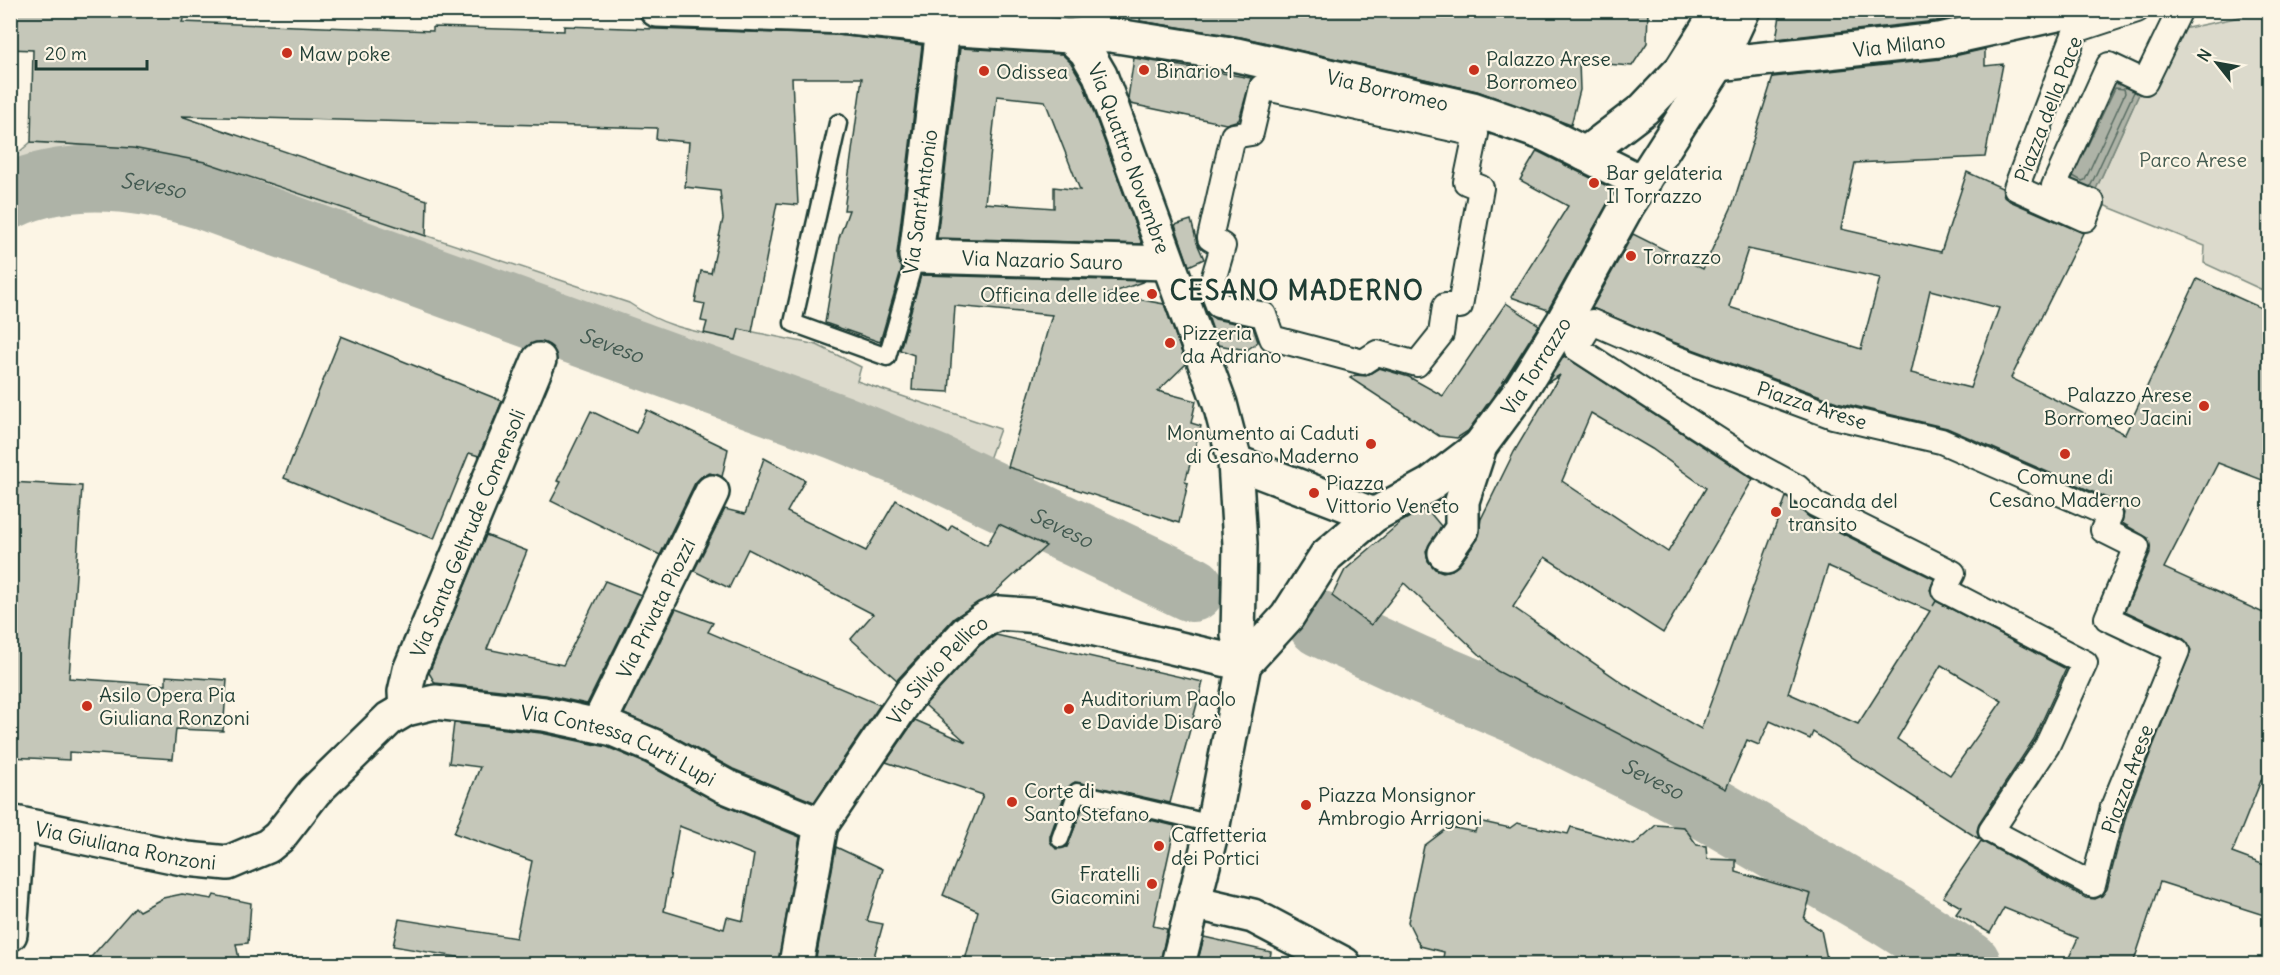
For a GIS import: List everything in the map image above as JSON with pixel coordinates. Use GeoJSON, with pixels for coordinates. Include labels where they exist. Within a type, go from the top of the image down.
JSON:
{"type":"FeatureCollection","features":[{"type":"Feature","properties":{"kind":"street","name":"Via Borromeo"},"geometry":{"type":"LineString","coordinates":[[657,10],[837,14],[943,28],[1120,37],[1237,55],[1473,109],[1523,125],[1643,183]]}},
{"type":"Feature","properties":{"kind":"street"},"geometry":{"type":"LineString","coordinates":[[1585,154],[1644,109],[1682,69],[1719,10]]}},
{"type":"Feature","properties":{"kind":"street","name":"Via Torrazzo"},"geometry":{"type":"LineString","coordinates":[[1445,553],[1462,530],[1462,501],[1480,446],[1517,396],[1574,328],[1627,206],[1718,64],[1743,10]]}},
{"type":"Feature","properties":{"kind":"street","name":"Via Milano"},"geometry":{"type":"LineString","coordinates":[[1718,64],[1939,40],[2076,10]]}},
{"type":"Feature","properties":{"kind":"street","name":"Piazza della Pace"},"geometry":{"type":"LineString","coordinates":[[2137,10],[2076,30],[2016,188],[2085,219],[2092,202],[2054,186],[2104,75],[2109,65],[2145,82],[2180,10]]}},
{"type":"Feature","properties":{"kind":"street","name":"Via Sant'Antonio"},"geometry":{"type":"LineString","coordinates":[[916,256],[943,28]]}},
{"type":"Feature","properties":{"kind":"street","name":"Via Quattro Novembre"},"geometry":{"type":"LineString","coordinates":[[1070,36],[1086,51],[1101,79],[1220,404],[1235,462]]}},
{"type":"Feature","properties":{"kind":"street"},"geometry":{"type":"LineString","coordinates":[[1101,79],[1120,37]]}},
{"type":"Feature","properties":{"kind":"street"},"geometry":{"type":"LineString","coordinates":[[1262,87],[1476,134],[1466,182],[1481,188],[1460,306],[1445,306],[1441,334],[1417,364],[1377,353],[1363,362],[1272,338],[1264,315],[1218,305],[1211,287],[1223,246],[1210,238],[1233,136],[1251,133],[1262,87]]}},
{"type":"Feature","properties":{"kind":"street","name":"Via Nazario Sauro"},"geometry":{"type":"LineString","coordinates":[[916,256],[1168,263]]}},
{"type":"Feature","properties":{"kind":"street","name":"Piazza Arese"},"geometry":{"type":"LineString","coordinates":[[1592,322],[1668,355],[1833,416],[1941,441],[2110,515],[2103,530],[2137,547],[2107,618],[2177,651],[2113,807],[2093,885],[1991,831],[2047,746],[2085,663],[1944,590],[1953,573],[1815,504],[1797,487],[1760,467],[1576,348],[1574,328],[1592,322]]}},
{"type":"Feature","properties":{"kind":"street","name":"Via Santa Geltrude Comensoli"},"geometry":{"type":"LineString","coordinates":[[406,709],[405,692],[410,670],[539,360]]}},
{"type":"Feature","properties":{"kind":"street"},"geometry":{"type":"LineString","coordinates":[[1244,664],[1287,617],[1326,556],[1374,515],[1429,484],[1480,446]]}},
{"type":"Feature","properties":{"kind":"street"},"geometry":{"type":"LineString","coordinates":[[1178,964],[1212,824],[1244,664],[1238,635],[1237,597],[1240,544],[1235,462],[1374,515]]}},
{"type":"Feature","properties":{"kind":"street","name":"Via Privata Piozzi"},"geometry":{"type":"LineString","coordinates":[[598,724],[712,492]]}},
{"type":"Feature","properties":{"kind":"street","name":"Via Silvio Pellico"},"geometry":{"type":"LineString","coordinates":[[796,964],[821,825],[910,694],[969,631],[987,618],[999,613],[1040,616],[1244,664]]}},
{"type":"Feature","properties":{"kind":"street","name":"Via Contessa Curti Lupi"},"geometry":{"type":"LineString","coordinates":[[406,709],[435,702],[456,702],[598,724],[653,746],[725,786],[821,825]]}},
{"type":"Feature","properties":{"kind":"street","name":"Via Giuliana Ronzoni"},"geometry":{"type":"LineString","coordinates":[[10,934],[14,823],[187,859],[221,864],[235,861],[268,846],[279,837],[321,784],[380,727],[406,709]]}},
{"type":"Feature","properties":{"kind":"street"},"geometry":{"type":"LineString","coordinates":[[1193,902],[1253,916],[1344,964]]}},
{"type":"Feature","properties":{"kind":"lane","name":"Via Sant'Antonio"},"geometry":{"type":"LineString","coordinates":[[837,123],[793,323],[887,357],[916,256]]}},
{"type":"Feature","properties":{"kind":"lane"},"geometry":{"type":"LineString","coordinates":[[1060,839],[1077,792],[1212,824]]}},
{"type":"Feature","properties":{"kind":"green space","name":"Parco Arese"},"geometry":{"type":"Polygon","coordinates":[[[2269,11],[2269,293],[2204,263],[2205,246],[2091,200],[2144,83],[2173,31],[2269,11]]]}},
{"type":"Feature","properties":{"kind":"green space"},"geometry":{"type":"Polygon","coordinates":[[[31,142],[133,148],[206,162],[629,303],[655,318],[680,328],[736,340],[739,329],[817,345],[861,367],[857,381],[1000,429],[988,462],[873,419],[721,357],[209,173],[134,156],[82,153],[57,155],[33,162],[11,173],[11,159],[31,142]]]}},
{"type":"Feature","properties":{"kind":"water"},"geometry":{"type":"Polygon","coordinates":[[[2110,68],[2144,83],[2091,200],[2054,183],[2110,68]]]}},
{"type":"Feature","properties":{"kind":"building"},"geometry":{"type":"Polygon","coordinates":[[[10,10],[185,14],[182,22],[433,31],[433,27],[564,31],[564,26],[838,35],[922,45],[897,254],[902,267],[880,342],[825,323],[839,238],[849,210],[844,210],[862,78],[792,78],[798,205],[777,203],[752,332],[739,329],[736,340],[704,333],[707,322],[701,321],[705,304],[695,302],[701,271],[711,273],[723,219],[720,191],[685,187],[689,142],[656,139],[657,128],[181,116],[427,200],[426,236],[205,162],[133,148],[31,142],[33,50],[10,49],[10,10]]]}},
{"type":"Feature","properties":{"kind":"building"},"geometry":{"type":"Polygon","coordinates":[[[963,10],[1011,10],[1015,14],[963,10]]]}},
{"type":"Feature","properties":{"kind":"building","name":"Palazzo Arese Borromeo"},"geometry":{"type":"Polygon","coordinates":[[[1141,10],[1648,10],[1647,43],[1632,66],[1579,62],[1580,90],[1571,125],[1477,91],[1241,37],[1140,21],[1141,10]]]}},
{"type":"Feature","properties":{"kind":"building"},"geometry":{"type":"Polygon","coordinates":[[[1781,10],[1986,11],[1936,21],[1776,39],[1781,10]]]}},
{"type":"Feature","properties":{"kind":"building"},"geometry":{"type":"Polygon","coordinates":[[[960,48],[1062,54],[1071,63],[1083,83],[1142,244],[937,238],[960,48]],[[997,96],[985,203],[1054,208],[1054,187],[1080,190],[1045,101],[997,96]]]}},
{"type":"Feature","properties":{"kind":"building"},"geometry":{"type":"Polygon","coordinates":[[[1985,49],[1985,66],[2003,64],[1985,157],[1855,163],[1841,229],[1941,252],[1967,172],[2002,188],[2004,196],[2010,201],[2083,233],[2011,378],[2125,434],[2197,279],[2270,312],[2270,483],[2218,463],[2164,568],[2270,616],[2270,758],[2232,853],[2270,867],[2270,917],[2160,882],[2133,964],[2066,964],[2078,938],[2004,908],[1990,933],[1956,914],[1961,907],[1943,897],[1981,841],[2086,898],[2095,899],[2102,896],[2107,889],[2127,812],[2191,650],[2183,638],[2125,611],[2150,553],[2148,538],[2122,523],[2124,513],[2116,502],[1947,428],[1837,402],[1673,342],[1592,308],[1633,234],[1703,269],[1733,204],[1773,77],[1941,59],[1985,49]],[[1748,249],[1729,307],[1861,349],[1880,278],[1748,249]],[[1930,290],[1911,373],[1970,388],[1999,308],[1930,290]]]}},
{"type":"Feature","properties":{"kind":"building"},"geometry":{"type":"Polygon","coordinates":[[[1134,58],[1251,78],[1239,120],[1226,124],[1131,104],[1128,98],[1134,58]]]}},
{"type":"Feature","properties":{"kind":"building"},"geometry":{"type":"Polygon","coordinates":[[[1537,151],[1615,190],[1548,310],[1511,297],[1568,206],[1520,180],[1537,151]]]}},
{"type":"Feature","properties":{"kind":"building"},"geometry":{"type":"Polygon","coordinates":[[[1191,220],[1204,259],[1189,266],[1175,225],[1191,220]]]}},
{"type":"Feature","properties":{"kind":"building"},"geometry":{"type":"Polygon","coordinates":[[[921,275],[1145,281],[1109,294],[1164,304],[1186,364],[1158,391],[1196,401],[1191,423],[1201,426],[1185,482],[1188,483],[1179,523],[1008,467],[1052,315],[955,306],[949,392],[912,390],[914,355],[900,350],[921,275]]]}},
{"type":"Feature","properties":{"kind":"building"},"geometry":{"type":"Polygon","coordinates":[[[1506,303],[1539,325],[1501,385],[1468,431],[1457,438],[1439,436],[1350,378],[1355,375],[1366,376],[1379,368],[1409,377],[1443,396],[1506,303]]]}},
{"type":"Feature","properties":{"kind":"building"},"geometry":{"type":"Polygon","coordinates":[[[1207,313],[1215,319],[1253,327],[1258,342],[1247,350],[1218,345],[1207,313]]]}},
{"type":"Feature","properties":{"kind":"building"},"geometry":{"type":"Polygon","coordinates":[[[341,336],[502,401],[479,456],[469,453],[434,539],[284,478],[341,336]]]}},
{"type":"Feature","properties":{"kind":"building"},"geometry":{"type":"Polygon","coordinates":[[[1564,356],[1753,479],[1663,633],[1545,557],[1513,607],[1627,686],[1701,729],[1786,497],[1809,517],[1934,579],[1930,590],[1936,601],[2066,669],[2034,739],[1979,823],[1977,831],[1979,839],[1813,732],[1810,739],[1770,721],[1759,745],[1747,740],[1726,789],[1497,671],[1404,583],[1371,625],[1332,596],[1345,570],[1401,522],[1426,508],[1441,526],[1426,551],[1428,561],[1435,569],[1443,572],[1452,570],[1460,564],[1478,539],[1481,519],[1514,452],[1560,375],[1547,383],[1564,356]],[[1591,413],[1562,481],[1668,552],[1706,488],[1652,449],[1591,413]],[[1828,566],[1788,693],[1858,724],[1930,611],[1828,566]],[[1941,665],[1897,739],[1950,775],[2002,701],[1941,665]]]}},
{"type":"Feature","properties":{"kind":"building"},"geometry":{"type":"Polygon","coordinates":[[[647,410],[728,449],[722,477],[710,473],[702,476],[695,483],[660,555],[551,501],[561,482],[557,481],[591,411],[636,433],[647,410]]]}},
{"type":"Feature","properties":{"kind":"building"},"geometry":{"type":"Polygon","coordinates":[[[764,458],[805,480],[787,512],[866,551],[896,500],[948,531],[952,525],[987,545],[999,524],[1046,546],[991,596],[954,618],[897,680],[851,639],[873,614],[748,549],[729,588],[694,571],[725,509],[745,514],[764,458]]]}},
{"type":"Feature","properties":{"kind":"building"},"geometry":{"type":"Polygon","coordinates":[[[10,482],[82,486],[69,678],[166,685],[166,676],[227,680],[223,731],[176,729],[173,759],[69,752],[69,760],[10,757],[10,482]]]}},
{"type":"Feature","properties":{"kind":"building"},"geometry":{"type":"Polygon","coordinates":[[[486,535],[527,551],[487,649],[563,665],[605,581],[641,595],[587,704],[546,695],[435,683],[429,673],[486,535]]]}},
{"type":"Feature","properties":{"kind":"building"},"geometry":{"type":"Polygon","coordinates":[[[676,609],[713,623],[708,632],[880,705],[814,802],[733,769],[662,730],[624,714],[676,609]]]}},
{"type":"Feature","properties":{"kind":"building"},"geometry":{"type":"Polygon","coordinates":[[[996,635],[1203,682],[1170,803],[1075,782],[1067,788],[1050,836],[1050,841],[1056,849],[1067,847],[1084,804],[1175,826],[1153,926],[1167,929],[1160,964],[964,964],[978,911],[943,895],[983,795],[886,762],[915,720],[966,742],[925,705],[980,645],[996,635]]]}},
{"type":"Feature","properties":{"kind":"building"},"geometry":{"type":"Polygon","coordinates":[[[454,723],[541,733],[607,747],[645,763],[718,803],[800,837],[778,964],[468,964],[469,959],[393,946],[399,919],[516,938],[532,861],[454,833],[480,767],[449,763],[454,723]],[[679,826],[664,911],[724,929],[727,917],[743,921],[754,855],[679,826]]]}},
{"type":"Feature","properties":{"kind":"building"},"geometry":{"type":"Polygon","coordinates":[[[1478,821],[1510,828],[1517,823],[1568,834],[1571,827],[1634,845],[1656,825],[1684,827],[1697,845],[1706,846],[1707,859],[1736,860],[1736,872],[1811,894],[1804,919],[1821,930],[1828,964],[1442,964],[1444,952],[1420,946],[1408,922],[1424,846],[1449,827],[1475,832],[1478,821]]]}},
{"type":"Feature","properties":{"kind":"building"},"geometry":{"type":"Polygon","coordinates":[[[836,847],[883,869],[867,921],[883,924],[872,964],[815,964],[836,847]]]}},
{"type":"Feature","properties":{"kind":"building"},"geometry":{"type":"Polygon","coordinates":[[[182,894],[212,899],[214,895],[251,903],[248,943],[236,944],[240,964],[85,964],[135,907],[139,911],[163,898],[182,894]]]}},
{"type":"Feature","properties":{"kind":"building"},"geometry":{"type":"Polygon","coordinates":[[[1204,937],[1271,952],[1269,964],[1197,964],[1204,937]]]}},
{"type":"Feature","properties":{"kind":"waterway","name":"Seveso"},"geometry":{"type":"LineString","coordinates":[[10,196],[33,187],[57,182],[107,179],[157,185],[205,197],[838,427],[935,467],[1192,589]]}},
{"type":"Feature","properties":{"kind":"waterway","name":"Seveso"},"geometry":{"type":"LineString","coordinates":[[1321,624],[1416,668],[1520,712],[1686,795],[1886,912],[1968,964]]}},
{"type":"Feature","properties":{"kind":"place","name":"Maw poke"},"geometry":{"type":"Point","coordinates":[287,53]}},
{"type":"Feature","properties":{"kind":"place","name":"Binario 1"},"geometry":{"type":"Point","coordinates":[1144,70]}},
{"type":"Feature","properties":{"kind":"place","name":"Palazzo Arese Borromeo"},"geometry":{"type":"Point","coordinates":[1474,70]}},
{"type":"Feature","properties":{"kind":"place","name":"Odissea"},"geometry":{"type":"Point","coordinates":[984,71]}},
{"type":"Feature","properties":{"kind":"place","name":"Bar gelateria Il Torrazzo"},"geometry":{"type":"Point","coordinates":[1594,183]}},
{"type":"Feature","properties":{"kind":"place","name":"Torrazzo"},"geometry":{"type":"Point","coordinates":[1631,256]}},
{"type":"Feature","properties":{"kind":"place","name":"Officina delle idee"},"geometry":{"type":"Point","coordinates":[1152,294]}},
{"type":"Feature","properties":{"kind":"place","name":"Pizzeria da Adriano"},"geometry":{"type":"Point","coordinates":[1170,343]}},
{"type":"Feature","properties":{"kind":"place","name":"Palazzo Arese Borromeo Jacini"},"geometry":{"type":"Point","coordinates":[2204,406]}},
{"type":"Feature","properties":{"kind":"place","name":"Monumento ai Caduti di Cesano Maderno"},"geometry":{"type":"Point","coordinates":[1371,444]}},
{"type":"Feature","properties":{"kind":"place","name":"Comune di Cesano Maderno"},"geometry":{"type":"Point","coordinates":[2065,454]}},
{"type":"Feature","properties":{"kind":"place","name":"Piazza Vittorio Veneto"},"geometry":{"type":"Point","coordinates":[1314,493]}},
{"type":"Feature","properties":{"kind":"place","name":"Locanda del transito"},"geometry":{"type":"Point","coordinates":[1776,512]}},
{"type":"Feature","properties":{"kind":"place","name":"Asilo Opera Pia Giuliana Ronzoni"},"geometry":{"type":"Point","coordinates":[87,706]}},
{"type":"Feature","properties":{"kind":"place","name":"Auditorium Paolo e Davide Disarò"},"geometry":{"type":"Point","coordinates":[1069,709]}},
{"type":"Feature","properties":{"kind":"place","name":"Corte di Santo Stefano"},"geometry":{"type":"Point","coordinates":[1012,802]}},
{"type":"Feature","properties":{"kind":"place","name":"Piazza Monsignor Ambrogio Arrigoni"},"geometry":{"type":"Point","coordinates":[1306,805]}},
{"type":"Feature","properties":{"kind":"place","name":"Caffetteria dei Portici"},"geometry":{"type":"Point","coordinates":[1159,846]}},
{"type":"Feature","properties":{"kind":"place","name":"Fratelli Giacomini"},"geometry":{"type":"Point","coordinates":[1152,884]}},
{"type":"Feature","properties":{"kind":"district","name":"CESANO MADERNO"},"geometry":{"type":"Point","coordinates":[1297,290]}}]}
